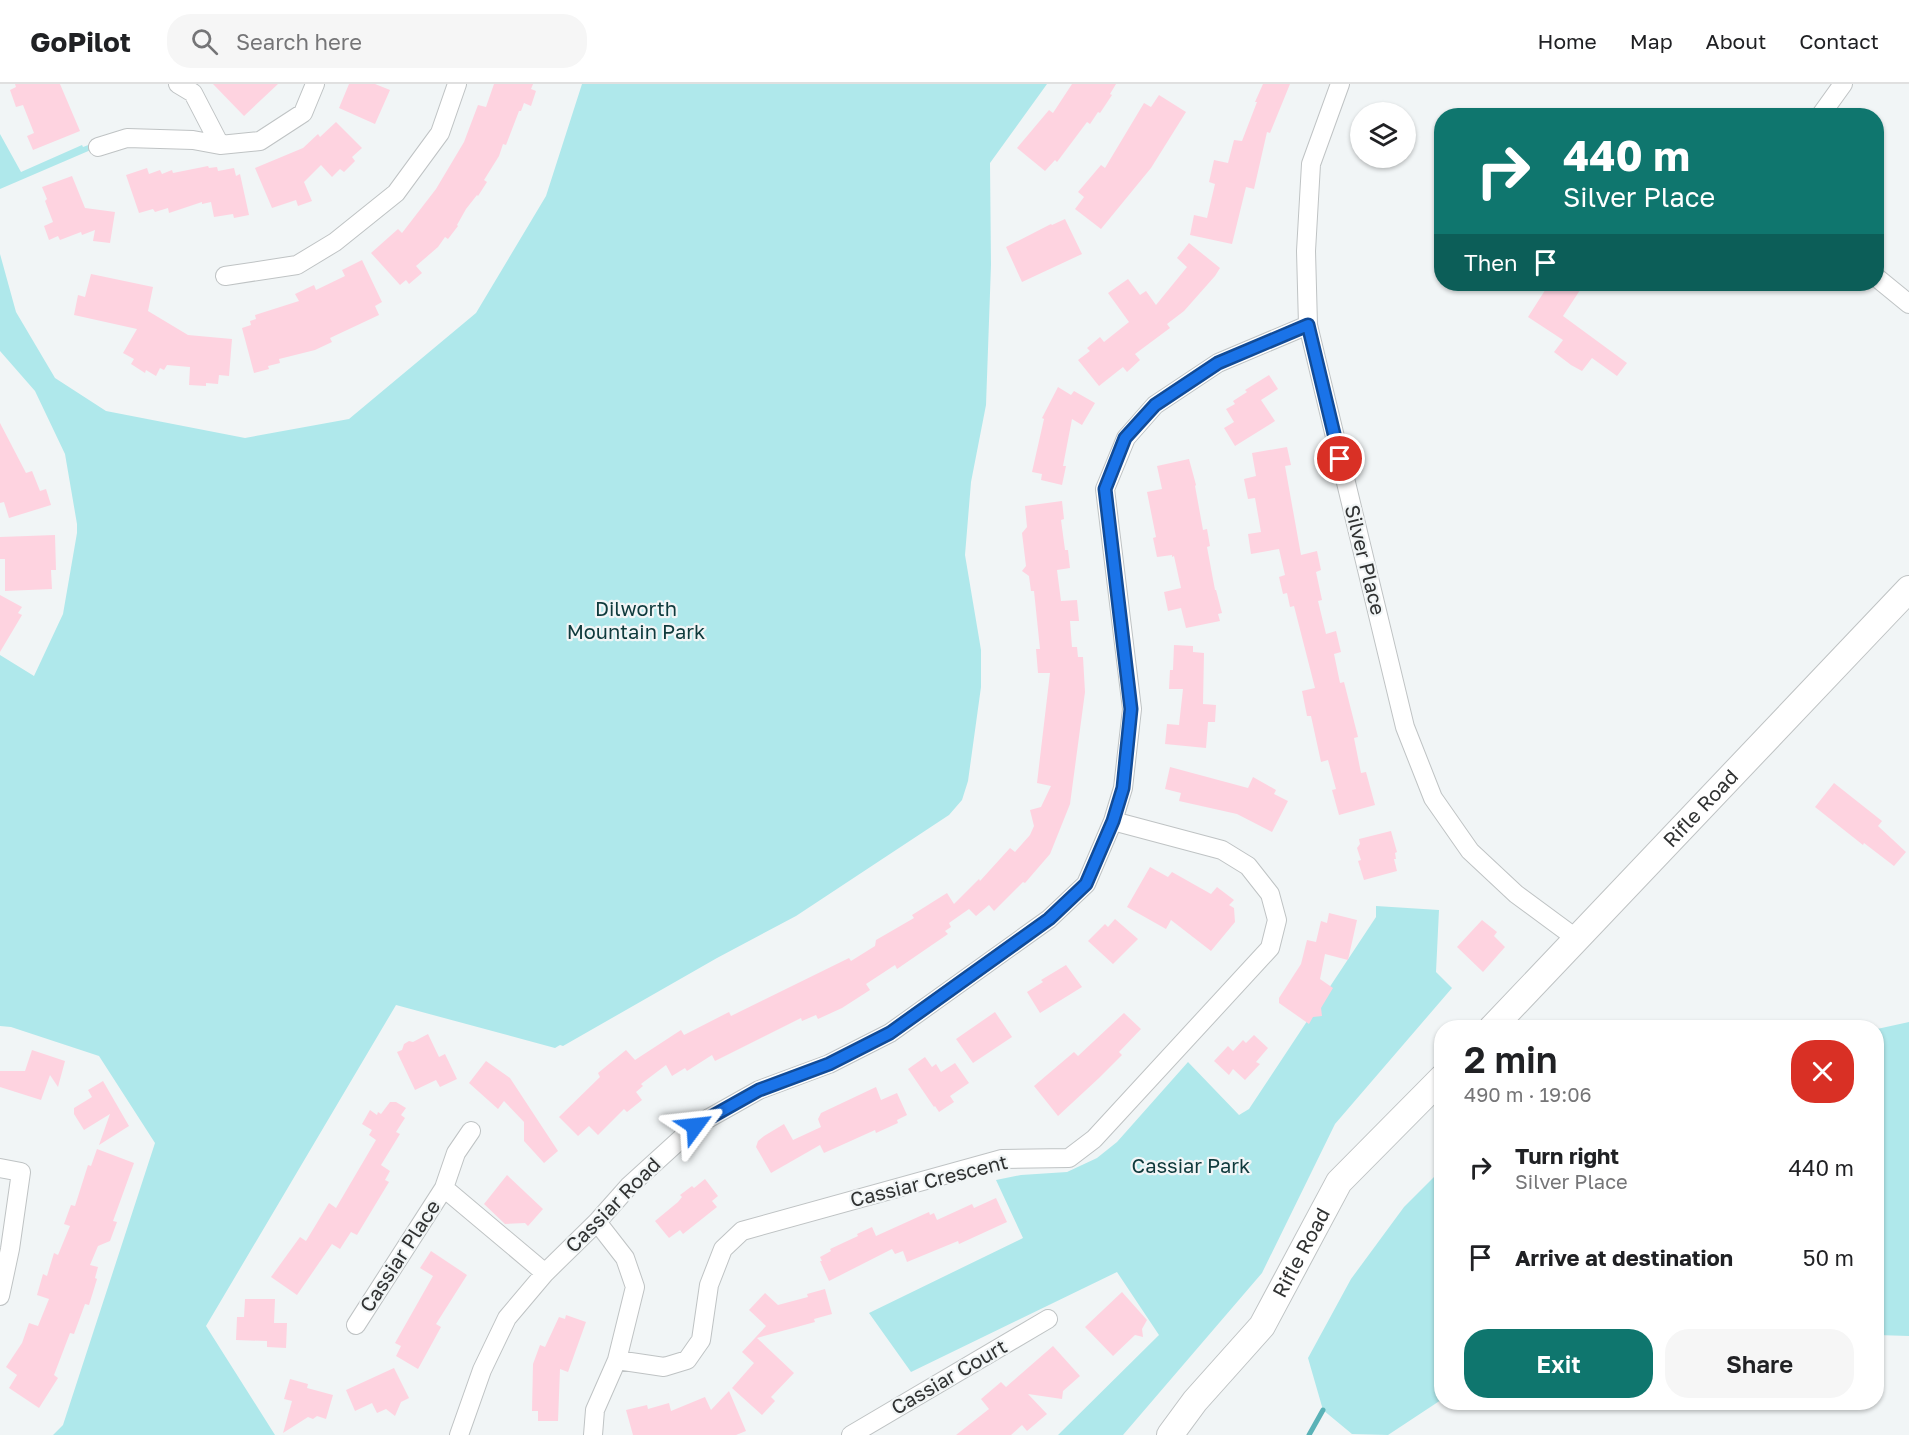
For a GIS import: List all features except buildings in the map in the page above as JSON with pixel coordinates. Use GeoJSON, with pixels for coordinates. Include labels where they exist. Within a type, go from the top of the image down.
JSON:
{"type":"FeatureCollection","features":[{"type":"Feature","properties":{"kind":"street"},"geometry":{"type":"LineString","coordinates":[[178,84],[193,93],[219,145]]}},
{"type":"Feature","properties":{"kind":"street"},"geometry":{"type":"LineString","coordinates":[[98,147],[127,138],[193,140],[219,145],[260,141],[303,113],[315,84]]}},
{"type":"Feature","properties":{"kind":"street"},"geometry":{"type":"LineString","coordinates":[[225,276],[297,265],[335,242],[396,193],[440,133],[457,84]]}},
{"type":"Feature","properties":{"kind":"street","name":"Silver Place"},"geometry":{"type":"LineString","coordinates":[[1340,84],[1311,164],[1306,251],[1308,325],[1405,727],[1433,798],[1470,851],[1516,894],[1577,939]]}},
{"type":"Feature","properties":{"kind":"street"},"geometry":{"type":"LineString","coordinates":[[1826,108],[1843,84]]}},
{"type":"Feature","properties":{"kind":"street"},"geometry":{"type":"LineString","coordinates":[[1884,284],[1909,304]]}},
{"type":"Feature","properties":{"kind":"street","name":"Cassiar Road"},"geometry":{"type":"LineString","coordinates":[[459,1435],[482,1370],[507,1318],[545,1274],[629,1186],[695,1126],[759,1090],[829,1064],[890,1033],[1049,919],[1086,884],[1113,821],[1123,788],[1131,709],[1105,489],[1125,438],[1155,405],[1218,363],[1308,325]]}},
{"type":"Feature","properties":{"kind":"street","name":"Rifle Road"},"geometry":{"type":"LineString","coordinates":[[1500,1020],[1909,589]]}},
{"type":"Feature","properties":{"kind":"street","name":"Cassiar Crescent"},"geometry":{"type":"LineString","coordinates":[[617,1360],[664,1367],[687,1360],[701,1340],[709,1285],[723,1249],[742,1232],[1002,1159],[1069,1158],[1094,1139],[1270,948],[1277,920],[1275,911],[1270,894],[1248,866],[1222,850],[1113,821]]}},
{"type":"Feature","properties":{"kind":"street","name":"Rifle Road"},"geometry":{"type":"LineString","coordinates":[[1170,1435],[1195,1401],[1262,1326],[1339,1182],[1434,1086]]}},
{"type":"Feature","properties":{"kind":"street","name":"Cassiar Place"},"geometry":{"type":"LineString","coordinates":[[356,1325],[444,1188],[456,1153],[471,1131]]}},
{"type":"Feature","properties":{"kind":"street"},"geometry":{"type":"LineString","coordinates":[[0,1168],[21,1172],[10,1249],[0,1296]]}},
{"type":"Feature","properties":{"kind":"street","name":"Cassiar Place"},"geometry":{"type":"LineString","coordinates":[[444,1188],[545,1274]]}},
{"type":"Feature","properties":{"kind":"street"},"geometry":{"type":"LineString","coordinates":[[593,1435],[595,1410],[617,1360],[635,1287],[625,1258],[597,1222]]}},
{"type":"Feature","properties":{"kind":"street","name":"Cassiar Court"},"geometry":{"type":"LineString","coordinates":[[850,1435],[1048,1319]]}},
{"type":"Feature","properties":{"kind":"green space","name":"Dilworth Mountain Park"},"geometry":{"type":"Polygon","coordinates":[[[582,84],[1047,84],[990,163],[991,265],[986,405],[971,482],[965,555],[981,650],[981,687],[968,781],[962,800],[949,815],[796,916],[717,958],[563,1046],[555,1048],[396,1005],[206,1326],[275,1435],[53,1435],[63,1425],[155,1143],[99,1056],[11,1027],[0,1026],[0,655],[34,676],[63,614],[77,524],[65,454],[35,391],[0,351],[0,254],[16,312],[55,378],[106,411],[245,438],[349,419],[476,313],[546,196],[582,84]]]}},
{"type":"Feature","properties":{"kind":"green space"},"geometry":{"type":"Polygon","coordinates":[[[0,134],[21,172],[82,145],[83,147],[91,144],[93,149],[0,189],[0,134]]]}},
{"type":"Feature","properties":{"kind":"green space","name":"Cassiar Park"},"geometry":{"type":"Polygon","coordinates":[[[1376,906],[1439,910],[1436,972],[1452,988],[1335,1124],[1262,1273],[1123,1435],[1058,1435],[1159,1335],[1117,1272],[911,1372],[869,1313],[1023,1238],[996,1180],[1021,1175],[1067,1172],[1097,1158],[1117,1142],[1188,1062],[1239,1115],[1249,1109],[1376,917],[1376,906]]]}},
{"type":"Feature","properties":{"kind":"green space"},"geometry":{"type":"Polygon","coordinates":[[[1909,1022],[1909,1336],[1884,1335],[1884,1027],[1909,1022]]]}},
{"type":"Feature","properties":{"kind":"green space"},"geometry":{"type":"Polygon","coordinates":[[[1434,1177],[1434,1405],[1388,1435],[1352,1434],[1323,1410],[1308,1358],[1351,1279],[1404,1207],[1434,1177]]]}},
{"type":"Feature","properties":{"kind":"waterway"},"geometry":{"type":"LineString","coordinates":[[1309,1435],[1323,1410]]}},
{"type":"Feature","properties":{"kind":"route"},"geometry":{"type":"LineString","coordinates":[[695,1126],[759,1090],[829,1064],[890,1033],[1049,919],[1086,884],[1113,821],[1123,788],[1131,709],[1105,489],[1125,438],[1155,405],[1218,363],[1308,325],[1340,459]]}}]}
